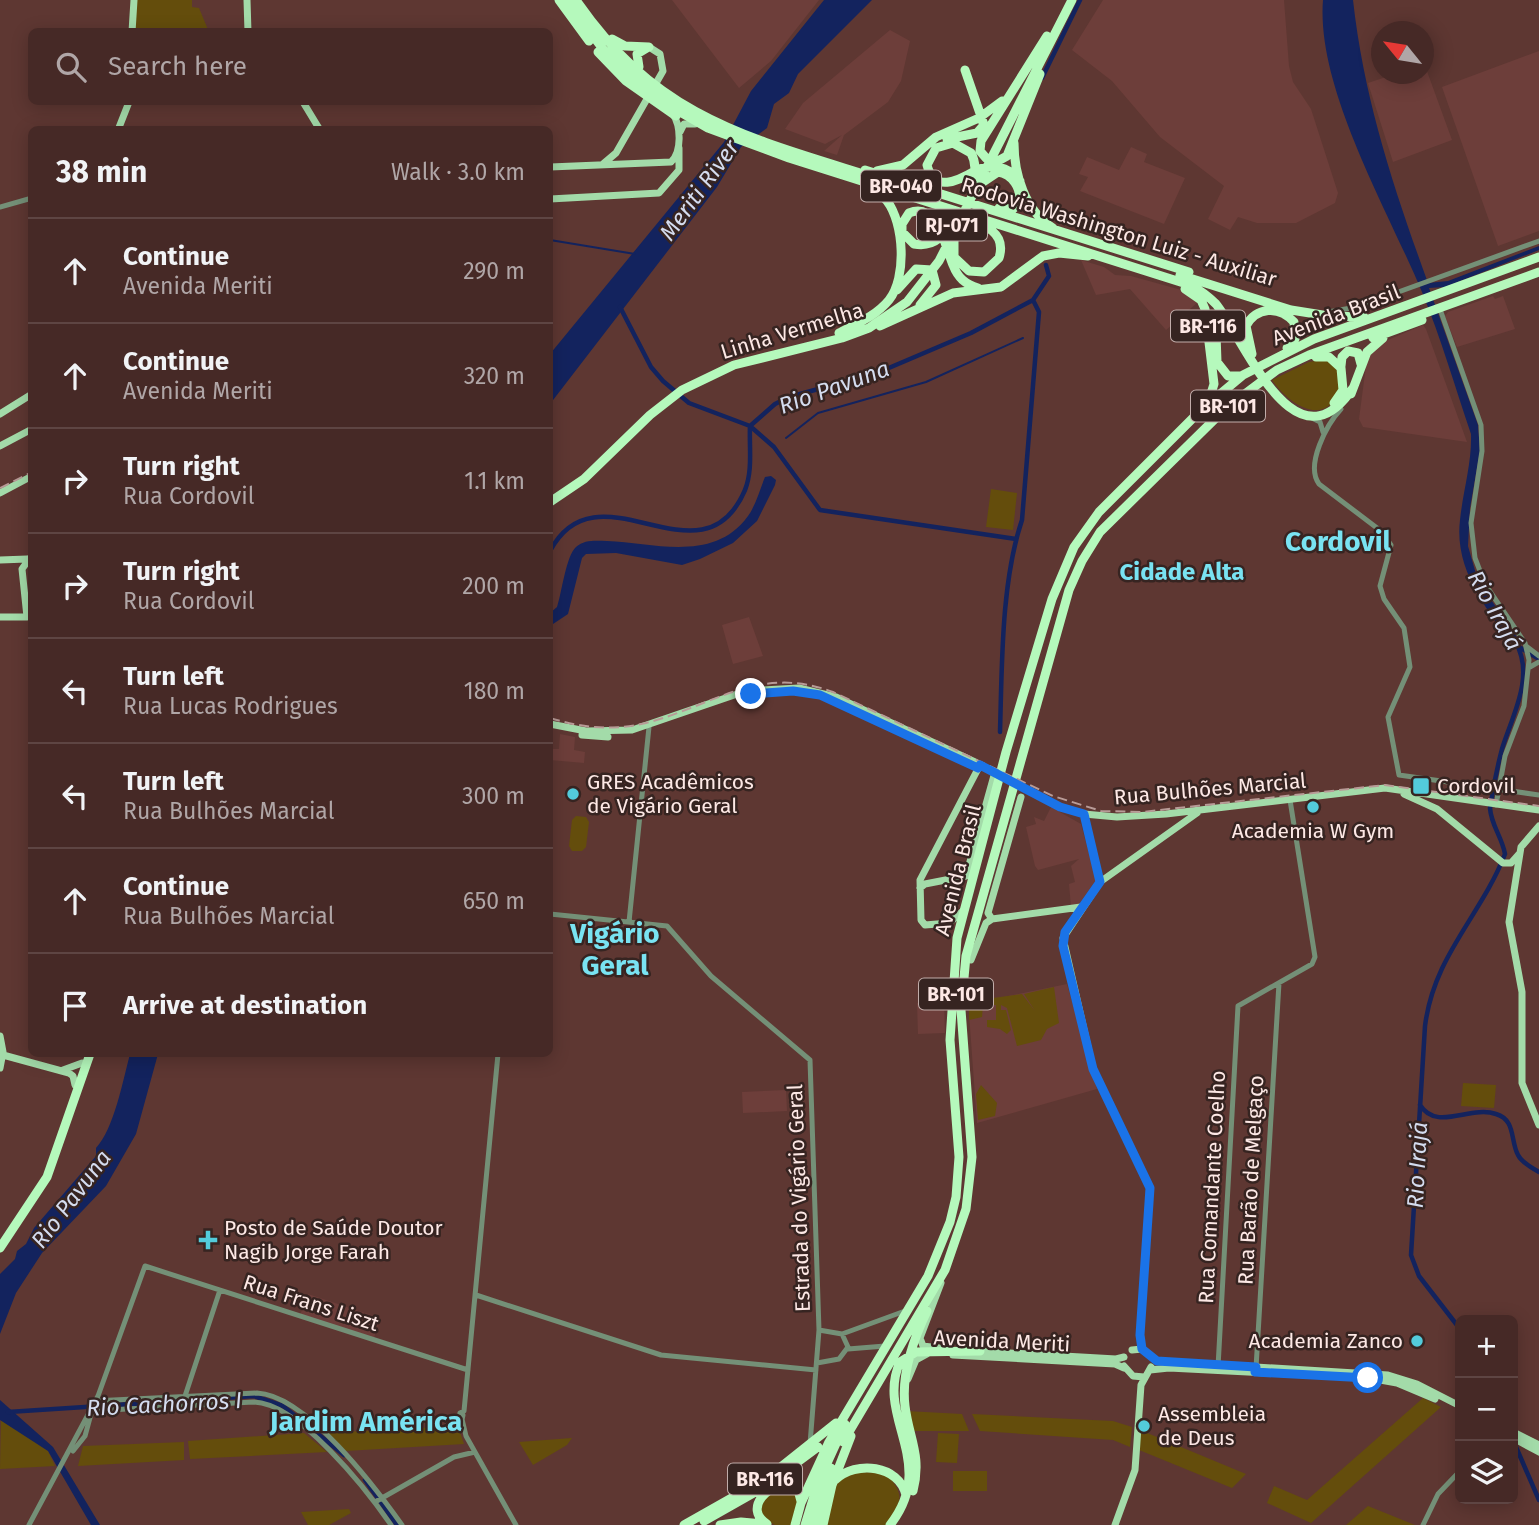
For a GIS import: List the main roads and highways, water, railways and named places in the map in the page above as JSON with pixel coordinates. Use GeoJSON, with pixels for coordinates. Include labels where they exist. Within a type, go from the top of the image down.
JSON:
{"type":"FeatureCollection","features":[{"type":"Feature","properties":{"kind":"highway"},"geometry":{"type":"LineString","coordinates":[[563,0],[592,45],[626,81],[672,114],[697,120]]}},
{"type":"Feature","properties":{"kind":"highway","name":"BR-040"},"geometry":{"type":"LineString","coordinates":[[563,0],[603,49],[632,76],[670,106],[708,128],[719,129]]}},
{"type":"Feature","properties":{"kind":"highway","name":"BR-040"},"geometry":{"type":"LineString","coordinates":[[576,0],[608,43],[634,70],[697,120],[768,147],[986,213],[1180,278],[1291,310],[1335,317]]}},
{"type":"Feature","properties":{"kind":"highway"},"geometry":{"type":"LineString","coordinates":[[583,0],[612,38],[639,66],[708,128]]}},
{"type":"Feature","properties":{"kind":"highway","name":"Linha Vermelha"},"geometry":{"type":"LineString","coordinates":[[553,498],[597,468],[666,398],[681,388],[738,358],[840,336],[882,318],[902,300],[920,282],[956,221],[1069,0]]}},
{"type":"Feature","properties":{"kind":"highway"},"geometry":{"type":"LineString","coordinates":[[1054,29],[1004,159],[994,161],[982,154],[981,141],[1054,29]]}},
{"type":"Feature","properties":{"kind":"highway"},"geometry":{"type":"LineString","coordinates":[[612,38],[625,46],[649,47]]}},
{"type":"Feature","properties":{"kind":"highway"},"geometry":{"type":"LineString","coordinates":[[639,66],[637,54],[649,47]]}},
{"type":"Feature","properties":{"kind":"highway"},"geometry":{"type":"LineString","coordinates":[[965,70],[984,120],[983,127],[976,133],[932,145],[923,161],[926,176],[941,194],[1009,210],[1018,205],[1019,192],[1010,177],[998,172],[986,178],[972,192]]}},
{"type":"Feature","properties":{"kind":"highway"},"geometry":{"type":"LineString","coordinates":[[857,167],[883,171],[899,167],[936,137],[982,116],[1014,90]]}},
{"type":"Feature","properties":{"kind":"highway"},"geometry":{"type":"LineString","coordinates":[[1016,129],[1014,158],[1030,203],[1035,213],[1048,225],[1067,235]]}},
{"type":"Feature","properties":{"kind":"highway"},"geometry":{"type":"LineString","coordinates":[[972,192],[976,166],[967,148],[948,143],[938,146],[930,155],[929,173],[942,183],[953,183],[979,169],[992,166],[1006,169],[1020,181]]}},
{"type":"Feature","properties":{"kind":"highway","name":"BR-040"},"geometry":{"type":"LineString","coordinates":[[768,147],[787,163],[827,170],[896,190],[1129,259],[1180,278],[1210,299],[1254,360]]}},
{"type":"Feature","properties":{"kind":"highway","name":"Rodovia Washington Luiz - Auxiliar"},"geometry":{"type":"LineString","coordinates":[[768,147],[805,149],[941,194],[1038,232],[1088,256],[1191,291],[1203,304],[1214,384],[1212,396],[1201,410]]}},
{"type":"Feature","properties":{"kind":"highway"},"geometry":{"type":"LineString","coordinates":[[918,187],[926,176]]}},
{"type":"Feature","properties":{"kind":"highway"},"geometry":{"type":"LineString","coordinates":[[851,177],[878,192],[893,211],[900,263],[899,276],[890,299]]}},
{"type":"Feature","properties":{"kind":"highway"},"geometry":{"type":"LineString","coordinates":[[896,190],[986,226],[999,239],[1001,252],[996,264],[984,272],[969,271],[958,264],[952,252],[956,221]]}},
{"type":"Feature","properties":{"kind":"highway"},"geometry":{"type":"LineString","coordinates":[[956,221],[936,242],[914,244],[903,235],[903,221],[911,212],[926,212],[936,223],[959,277],[983,290]]}},
{"type":"Feature","properties":{"kind":"highway","name":"Rodovia Washington Luiz - Auxiliar"},"geometry":{"type":"LineString","coordinates":[[1038,232],[1067,235],[1335,317],[1380,315]]}},
{"type":"Feature","properties":{"kind":"highway"},"geometry":{"type":"LineString","coordinates":[[1084,240],[1129,259]]}},
{"type":"Feature","properties":{"kind":"highway"},"geometry":{"type":"LineString","coordinates":[[840,336],[875,329],[953,293],[1001,287],[1043,256],[1064,253],[1088,256]]}},
{"type":"Feature","properties":{"kind":"highway","name":"Avenida Brasil"},"geometry":{"type":"LineString","coordinates":[[814,1525],[825,1484],[843,1441],[948,1263],[962,1224],[970,1186],[972,1138],[961,1010],[966,956],[1008,796],[1003,763],[1012,755],[1069,590],[1077,559],[1114,516],[1226,408],[1259,381],[1309,355],[1438,305],[1539,259]]}},
{"type":"Feature","properties":{"kind":"highway"},"geometry":{"type":"LineString","coordinates":[[840,336],[874,314],[916,269],[928,268],[935,273],[936,285],[916,309]]}},
{"type":"Feature","properties":{"kind":"highway"},"geometry":{"type":"LineString","coordinates":[[1147,275],[1180,278]]}},
{"type":"Feature","properties":{"kind":"highway","name":"Avenida Brasil"},"geometry":{"type":"LineString","coordinates":[[1012,755],[1061,586],[1102,517],[1228,390],[1287,355],[1364,325],[1539,275]]}},
{"type":"Feature","properties":{"kind":"highway","name":"BR-116"},"geometry":{"type":"LineString","coordinates":[[1180,278],[1215,297],[1273,390],[1296,407],[1314,410],[1327,407],[1343,390],[1341,368]]}},
{"type":"Feature","properties":{"kind":"highway"},"geometry":{"type":"LineString","coordinates":[[1254,360],[1245,335],[1246,326],[1254,314],[1269,310],[1290,317],[1296,328],[1295,339],[1282,353]]}},
{"type":"Feature","properties":{"kind":"highway"},"geometry":{"type":"LineString","coordinates":[[1363,341],[1422,310]]}},
{"type":"Feature","properties":{"kind":"highway","name":"Avenida Brasil"},"geometry":{"type":"LineString","coordinates":[[823,1525],[832,1485],[855,1430],[941,1283],[957,1252],[970,1211],[976,1159],[965,1009],[973,946],[1008,796],[1012,755],[1057,583],[1074,547],[1111,500],[1201,410],[1243,375],[1282,353],[1380,315],[1422,310]]}},
{"type":"Feature","properties":{"kind":"highway","name":"Avenida Brasil"},"geometry":{"type":"LineString","coordinates":[[795,1525],[801,1503],[836,1430],[941,1249],[953,1212],[959,1157],[950,1040],[957,938],[962,914],[1030,743],[1079,576],[1101,539],[1131,506],[1241,400],[1274,376],[1316,357],[1399,329],[1422,310]]}},
{"type":"Feature","properties":{"kind":"highway"},"geometry":{"type":"LineString","coordinates":[[1314,339],[1364,325]]}},
{"type":"Feature","properties":{"kind":"highway"},"geometry":{"type":"LineString","coordinates":[[1234,333],[1227,327],[1217,330],[1216,359],[1225,375],[1243,375]]}},
{"type":"Feature","properties":{"kind":"highway","name":"BR-040"},"geometry":{"type":"LineString","coordinates":[[1353,388],[1361,364],[1374,343],[1399,329]]}},
{"type":"Feature","properties":{"kind":"highway"},"geometry":{"type":"LineString","coordinates":[[1341,368],[1342,357],[1348,351],[1358,353],[1361,364]]}},
{"type":"Feature","properties":{"kind":"highway"},"geometry":{"type":"LineString","coordinates":[[1316,357],[1329,357],[1341,368]]}},
{"type":"Feature","properties":{"kind":"highway"},"geometry":{"type":"LineString","coordinates":[[1273,390],[1290,412],[1312,418],[1340,409],[1353,388]]}},
{"type":"Feature","properties":{"kind":"highway"},"geometry":{"type":"LineString","coordinates":[[1279,400],[1296,411],[1320,413],[1338,406],[1353,388]]}},
{"type":"Feature","properties":{"kind":"highway","name":"BR-101"},"geometry":{"type":"LineString","coordinates":[[1077,559],[1108,526],[1139,499]]}},
{"type":"Feature","properties":{"kind":"highway","name":"BR-101"},"geometry":{"type":"LineString","coordinates":[[1077,559],[1086,534],[1111,500]]}},
{"type":"Feature","properties":{"kind":"highway","name":"Avenida Brasil"},"geometry":{"type":"LineString","coordinates":[[806,1525],[835,1444],[939,1262],[953,1227],[961,1186],[963,1149],[956,1040],[958,968],[971,901],[1008,796]]}},
{"type":"Feature","properties":{"kind":"highway"},"geometry":{"type":"LineString","coordinates":[[973,946],[981,896]]}},
{"type":"Feature","properties":{"kind":"highway"},"geometry":{"type":"LineString","coordinates":[[958,968],[962,914]]}},
{"type":"Feature","properties":{"kind":"highway"},"geometry":{"type":"LineString","coordinates":[[0,1241],[26,1205],[46,1169],[85,1057]]}},
{"type":"Feature","properties":{"kind":"highway"},"geometry":{"type":"LineString","coordinates":[[0,1248],[47,1177],[85,1057]]}},
{"type":"Feature","properties":{"kind":"highway"},"geometry":{"type":"LineString","coordinates":[[958,1184],[963,1149]]}},
{"type":"Feature","properties":{"kind":"highway","name":"BR-101"},"geometry":{"type":"LineString","coordinates":[[970,1186],[970,1211]]}},
{"type":"Feature","properties":{"kind":"highway"},"geometry":{"type":"LineString","coordinates":[[896,1525],[912,1494],[918,1464],[904,1393],[915,1335],[935,1294]]}},
{"type":"Feature","properties":{"kind":"highway","name":"BR-101"},"geometry":{"type":"LineString","coordinates":[[882,1347],[917,1301]]}},
{"type":"Feature","properties":{"kind":"highway"},"geometry":{"type":"LineString","coordinates":[[890,1525],[906,1496],[910,1464],[895,1405],[894,1382],[902,1360],[926,1349],[980,1352]]}},
{"type":"Feature","properties":{"kind":"highway","name":"BR-116"},"geometry":{"type":"LineString","coordinates":[[684,1525],[767,1478],[810,1442],[823,1435],[847,1411]]}},
{"type":"Feature","properties":{"kind":"highway","name":"BR-116"},"geometry":{"type":"LineString","coordinates":[[696,1525],[797,1465],[836,1430]]}},
{"type":"Feature","properties":{"kind":"highway"},"geometry":{"type":"LineString","coordinates":[[832,1485],[850,1471],[886,1470],[898,1478],[906,1496]]}},
{"type":"Feature","properties":{"kind":"highway"},"geometry":{"type":"LineString","coordinates":[[768,1525],[758,1517],[756,1510],[757,1502],[766,1493],[781,1484],[791,1484],[798,1490],[801,1503]]}},
{"type":"Feature","properties":{"kind":"highway"},"geometry":{"type":"LineString","coordinates":[[684,1525],[706,1516]]}},
{"type":"Feature","properties":{"kind":"highway"},"geometry":{"type":"LineString","coordinates":[[722,1520],[752,1521],[768,1525]]}},
{"type":"Feature","properties":{"kind":"main road"},"geometry":{"type":"LineString","coordinates":[[132,28],[134,0]]}},
{"type":"Feature","properties":{"kind":"main road"},"geometry":{"type":"LineString","coordinates":[[247,0],[248,28]]}},
{"type":"Feature","properties":{"kind":"main road"},"geometry":{"type":"LineString","coordinates":[[601,166],[618,149],[661,75],[662,58],[649,47]]}},
{"type":"Feature","properties":{"kind":"main road"},"geometry":{"type":"LineString","coordinates":[[120,126],[128,105]]}},
{"type":"Feature","properties":{"kind":"main road"},"geometry":{"type":"LineString","coordinates":[[305,105],[318,126]]}},
{"type":"Feature","properties":{"kind":"main road"},"geometry":{"type":"LineString","coordinates":[[664,164],[676,158],[677,123],[672,114]]}},
{"type":"Feature","properties":{"kind":"main road"},"geometry":{"type":"LineString","coordinates":[[678,136],[684,124],[697,120]]}},
{"type":"Feature","properties":{"kind":"main road"},"geometry":{"type":"LineString","coordinates":[[553,199],[653,195],[664,190],[675,176],[681,163],[678,145]]}},
{"type":"Feature","properties":{"kind":"main road"},"geometry":{"type":"LineString","coordinates":[[618,149],[621,159],[628,165]]}},
{"type":"Feature","properties":{"kind":"main road"},"geometry":{"type":"LineString","coordinates":[[553,167],[664,164],[673,167],[675,176]]}},
{"type":"Feature","properties":{"kind":"main road"},"geometry":{"type":"LineString","coordinates":[[0,414],[28,396]]}},
{"type":"Feature","properties":{"kind":"main road"},"geometry":{"type":"LineString","coordinates":[[0,446],[28,431]]}},
{"type":"Feature","properties":{"kind":"main road"},"geometry":{"type":"LineString","coordinates":[[0,493],[28,478]]}},
{"type":"Feature","properties":{"kind":"main road"},"geometry":{"type":"LineString","coordinates":[[0,558],[28,557]]}},
{"type":"Feature","properties":{"kind":"main road"},"geometry":{"type":"LineString","coordinates":[[0,617],[27,617],[22,569],[28,561]]}},
{"type":"Feature","properties":{"kind":"main road","name":"Rua Bulhões Marcial"},"geometry":{"type":"LineString","coordinates":[[553,726],[606,732],[649,729],[747,691],[799,688],[835,697],[1020,788],[1008,796]]}},
{"type":"Feature","properties":{"kind":"main road"},"geometry":{"type":"LineString","coordinates":[[962,914],[949,923],[924,924],[922,884],[979,766]]}},
{"type":"Feature","properties":{"kind":"main road"},"geometry":{"type":"LineString","coordinates":[[922,884],[960,880],[966,876],[994,774]]}},
{"type":"Feature","properties":{"kind":"main road","name":"Rua Bulhões Marcial"},"geometry":{"type":"LineString","coordinates":[[994,774],[1060,807],[1084,814],[1117,817],[1184,815],[1206,810],[1392,788],[1539,810]]}},
{"type":"Feature","properties":{"kind":"main road"},"geometry":{"type":"LineString","coordinates":[[1369,790],[1411,796],[1437,809],[1503,863],[1512,873],[1515,884]]}},
{"type":"Feature","properties":{"kind":"main road"},"geometry":{"type":"LineString","coordinates":[[992,919],[988,913],[1008,796],[1036,794]]}},
{"type":"Feature","properties":{"kind":"main road"},"geometry":{"type":"LineString","coordinates":[[1437,809],[1436,802],[1444,796]]}},
{"type":"Feature","properties":{"kind":"main road"},"geometry":{"type":"LineString","coordinates":[[1184,815],[1100,882],[1073,919],[1064,935],[1063,946],[1093,1069],[1150,1188],[1141,1345],[1150,1357],[1157,1361],[1219,1367],[1388,1375],[1417,1384],[1455,1403]]}},
{"type":"Feature","properties":{"kind":"main road"},"geometry":{"type":"LineString","coordinates":[[1539,826],[1523,843],[1519,854],[1509,922],[1522,992],[1521,1077],[1539,1125]]}},
{"type":"Feature","properties":{"kind":"main road"},"geometry":{"type":"LineString","coordinates":[[1503,863],[1513,862],[1519,854]]}},
{"type":"Feature","properties":{"kind":"main road"},"geometry":{"type":"LineString","coordinates":[[971,960],[986,923],[992,919],[1082,907]]}},
{"type":"Feature","properties":{"kind":"main road"},"geometry":{"type":"LineString","coordinates":[[1068,910],[1074,914],[1073,919]]}},
{"type":"Feature","properties":{"kind":"main road"},"geometry":{"type":"LineString","coordinates":[[949,923],[957,938]]}},
{"type":"Feature","properties":{"kind":"main road"},"geometry":{"type":"LineString","coordinates":[[0,1036],[3,1053],[0,1068]]}},
{"type":"Feature","properties":{"kind":"main road"},"geometry":{"type":"LineString","coordinates":[[3,1053],[58,1069],[71,1069],[85,1057]]}},
{"type":"Feature","properties":{"kind":"main road"},"geometry":{"type":"LineString","coordinates":[[3,1053],[72,1074],[75,1085]]}},
{"type":"Feature","properties":{"kind":"main road","name":"Avenida Brasil"},"geometry":{"type":"LineString","coordinates":[[926,1349],[921,1342],[922,1332],[941,1283]]}},
{"type":"Feature","properties":{"kind":"main road"},"geometry":{"type":"LineString","coordinates":[[1114,1525],[1131,1467],[1137,1384],[1124,1368],[1124,1357],[1141,1345]]}},
{"type":"Feature","properties":{"kind":"main road","name":"Avenida Meriti"},"geometry":{"type":"LineString","coordinates":[[980,1352],[1116,1359],[1124,1357]]}},
{"type":"Feature","properties":{"kind":"main road","name":"Avenida Meriti"},"geometry":{"type":"LineString","coordinates":[[904,1393],[916,1360],[925,1354],[1115,1364],[1124,1368]]}},
{"type":"Feature","properties":{"kind":"main road"},"geometry":{"type":"LineString","coordinates":[[1114,1525],[1136,1463],[1150,1357]]}},
{"type":"Feature","properties":{"kind":"main road"},"geometry":{"type":"LineString","coordinates":[[1133,1376],[1147,1373],[1156,1367],[1219,1367]]}},
{"type":"Feature","properties":{"kind":"main road"},"geometry":{"type":"LineString","coordinates":[[1256,1369],[1391,1381],[1417,1390],[1455,1409]]}},
{"type":"Feature","properties":{"kind":"main road"},"geometry":{"type":"LineString","coordinates":[[1518,1434],[1539,1445]]}},
{"type":"Feature","properties":{"kind":"main road"},"geometry":{"type":"LineString","coordinates":[[1518,1441],[1539,1452]]}},
{"type":"Feature","properties":{"kind":"water","name":"Meriti River"},"geometry":{"type":"Polygon","coordinates":[[[824,0],[872,0],[798,74],[789,93],[774,104],[767,128],[741,147],[717,187],[553,400],[553,350],[724,142],[751,91],[824,0]]]}},
{"type":"Feature","properties":{"kind":"water","name":"Rio Irajá"},"geometry":{"type":"Polygon","coordinates":[[[1323,0],[1353,0],[1365,73],[1382,144],[1428,283],[1448,281],[1539,246],[1539,250],[1445,287],[1429,288],[1478,425],[1480,451],[1470,508],[1468,546],[1478,581],[1521,643],[1515,647],[1484,604],[1467,572],[1462,556],[1460,520],[1471,434],[1429,309],[1342,109],[1324,34],[1323,0]]]}},
{"type":"Feature","properties":{"kind":"water"},"geometry":{"type":"Polygon","coordinates":[[[771,476],[776,480],[757,521],[733,543],[700,559],[682,565],[616,553],[586,554],[582,558],[568,614],[553,624],[553,610],[557,607],[570,558],[580,544],[599,541],[683,547],[718,540],[734,531],[748,516],[765,477],[771,476]]]}},
{"type":"Feature","properties":{"kind":"water"},"geometry":{"type":"Polygon","coordinates":[[[129,1057],[157,1057],[136,1134],[106,1186],[42,1253],[16,1293],[0,1334],[0,1274],[15,1259],[17,1251],[26,1244],[34,1228],[96,1156],[96,1148],[108,1129],[129,1057]]]}},
{"type":"Feature","properties":{"kind":"water"},"geometry":{"type":"Polygon","coordinates":[[[0,1400],[53,1447],[100,1525],[91,1525],[48,1451],[0,1420],[0,1400]]]}},
{"type":"Feature","properties":{"kind":"waterway","name":"Rio Pavuna"},"geometry":{"type":"LineString","coordinates":[[1042,78],[1080,0]]}},
{"type":"Feature","properties":{"kind":"waterway"},"geometry":{"type":"LineString","coordinates":[[553,240],[635,254]]}},
{"type":"Feature","properties":{"kind":"waterway","name":"Rio Pavuna"},"geometry":{"type":"LineString","coordinates":[[553,547],[570,526],[595,517],[621,518],[677,530],[703,529],[726,518],[745,490],[750,466],[750,426],[775,404],[789,397],[877,373],[971,333],[1033,300],[1049,276],[1046,265]]}},
{"type":"Feature","properties":{"kind":"waterway"},"geometry":{"type":"LineString","coordinates":[[1000,732],[1006,597],[1022,520],[1039,312],[1033,300]]}},
{"type":"Feature","properties":{"kind":"waterway"},"geometry":{"type":"LineString","coordinates":[[620,307],[651,367],[663,381],[689,403],[750,426],[774,447],[820,510],[1016,539]]}},
{"type":"Feature","properties":{"kind":"waterway"},"geometry":{"type":"LineString","coordinates":[[786,438],[818,413],[926,382],[1023,338]]}},
{"type":"Feature","properties":{"kind":"waterway","name":"Rio Irajá"},"geometry":{"type":"LineString","coordinates":[[1455,1323],[1419,1276],[1411,1255],[1425,1026],[1438,978],[1505,854],[1490,808],[1502,749],[1523,683],[1521,656],[1516,643]]}},
{"type":"Feature","properties":{"kind":"waterway"},"geometry":{"type":"LineString","coordinates":[[1519,647],[1539,659]]}},
{"type":"Feature","properties":{"kind":"waterway"},"geometry":{"type":"LineString","coordinates":[[1420,1105],[1435,1117],[1486,1112],[1502,1117],[1510,1126],[1520,1158],[1539,1172]]}},
{"type":"Feature","properties":{"kind":"waterway","name":"Rio Cachorros I"},"geometry":{"type":"LineString","coordinates":[[8,1412],[254,1396],[283,1406],[344,1455]]}},
{"type":"Feature","properties":{"kind":"waterway","name":"Rio Irajá"},"geometry":{"type":"LineString","coordinates":[[1513,1441],[1539,1500]]}},
{"type":"Feature","properties":{"kind":"waterway","name":"Rio Cachorros I"},"geometry":{"type":"LineString","coordinates":[[365,1480],[397,1525]]}},
{"type":"Feature","properties":{"kind":"railway"},"geometry":{"type":"LineString","coordinates":[[0,488],[28,474]]}},
{"type":"Feature","properties":{"kind":"railway"},"geometry":{"type":"LineString","coordinates":[[553,719],[598,727],[622,727],[670,716],[759,685],[806,685],[833,692],[1053,796],[1101,811],[1142,812],[1385,785],[1539,806]]}},
{"type":"Feature","properties":{"kind":"place","name":"Cordovil"},"geometry":{"type":"Point","coordinates":[1421,786]}},
{"type":"Feature","properties":{"kind":"place","name":"GRES Acadêmicos de Vigário Geral"},"geometry":{"type":"Point","coordinates":[573,794]}},
{"type":"Feature","properties":{"kind":"place","name":"Academia W Gym"},"geometry":{"type":"Point","coordinates":[1313,807]}},
{"type":"Feature","properties":{"kind":"place","name":"Posto de Saúde Doutor Nagib Jorge Farah"},"geometry":{"type":"Point","coordinates":[208,1240]}},
{"type":"Feature","properties":{"kind":"place","name":"Academia Zanco"},"geometry":{"type":"Point","coordinates":[1417,1341]}},
{"type":"Feature","properties":{"kind":"place","name":"Assembleia de Deus"},"geometry":{"type":"Point","coordinates":[1144,1426]}},
{"type":"Feature","properties":{"kind":"district","name":"Cordovil"},"geometry":{"type":"Point","coordinates":[1338,541]}},
{"type":"Feature","properties":{"kind":"district","name":"Cidade Alta"},"geometry":{"type":"Point","coordinates":[1182,572]}},
{"type":"Feature","properties":{"kind":"district","name":"Vigário Geral"},"geometry":{"type":"Point","coordinates":[615,949]}},
{"type":"Feature","properties":{"kind":"district","name":"Jardim América"},"geometry":{"type":"Point","coordinates":[366,1421]}}]}
